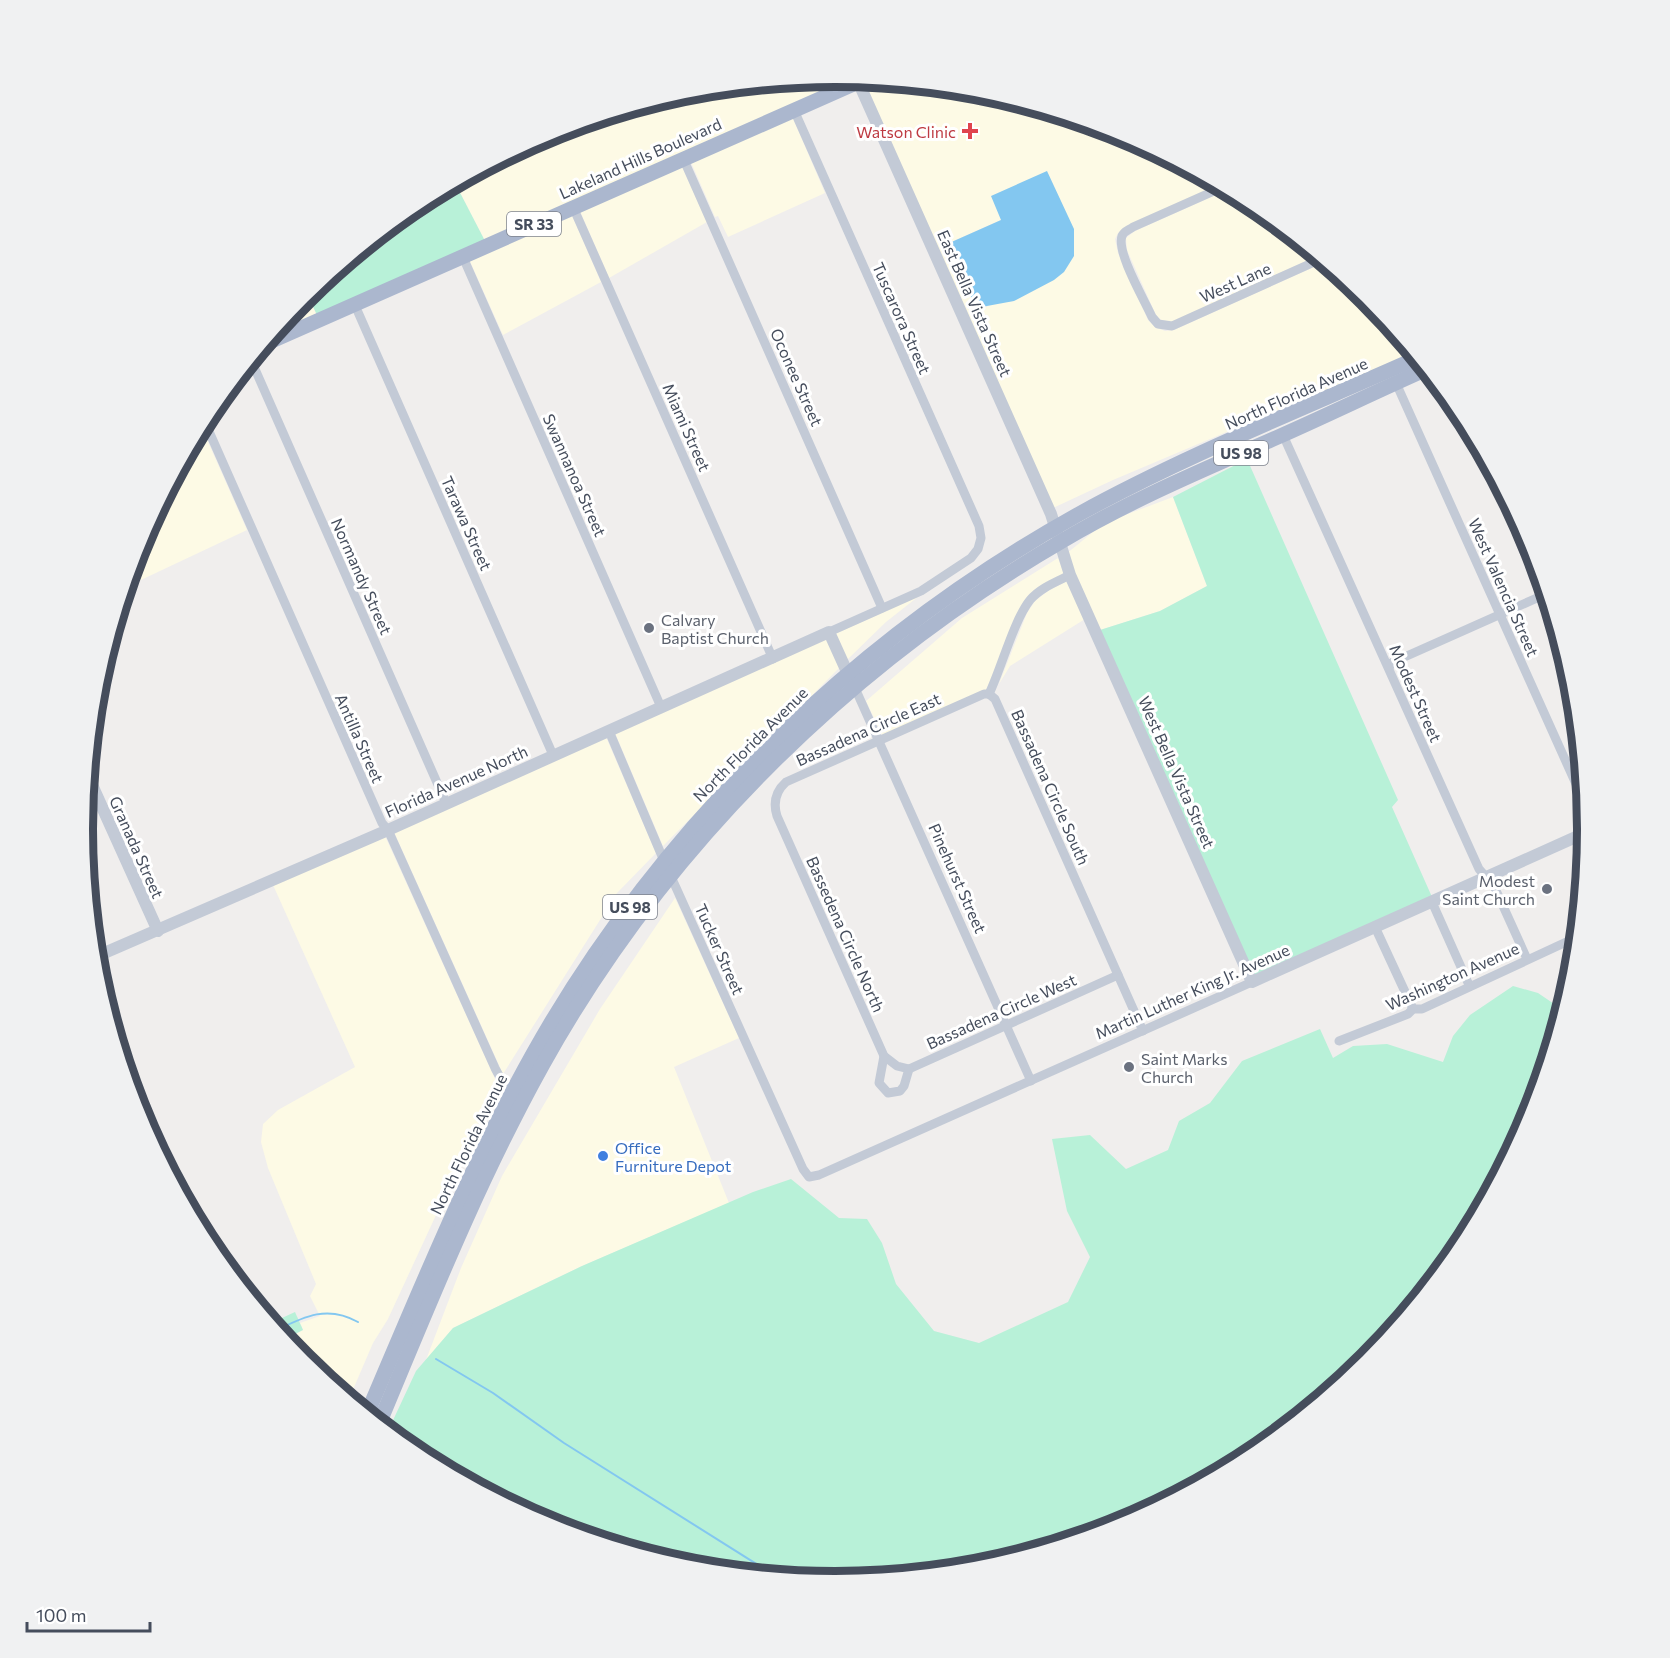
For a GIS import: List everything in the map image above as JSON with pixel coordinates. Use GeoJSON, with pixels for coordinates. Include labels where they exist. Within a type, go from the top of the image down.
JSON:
{"type":"FeatureCollection","features":[{"type":"Feature","properties":{"kind":"main road","name":"Lakeland Hills Boulevard"},"geometry":{"type":"LineString","coordinates":[[279,337],[844,87]]}},
{"type":"Feature","properties":{"kind":"main road","name":"North Florida Avenue"},"geometry":{"type":"LineString","coordinates":[[370,1407],[465,1189],[510,1096],[538,1046],[582,974],[664,861],[753,763],[852,681],[1003,576],[1056,536],[1134,485],[1411,361]]}},
{"type":"Feature","properties":{"kind":"main road"},"geometry":{"type":"LineString","coordinates":[[1402,380],[1417,369]]}},
{"type":"Feature","properties":{"kind":"main road","name":"North Florida Avenue"},"geometry":{"type":"LineString","coordinates":[[1056,536],[1420,372]]}},
{"type":"Feature","properties":{"kind":"main road"},"geometry":{"type":"LineString","coordinates":[[1283,435],[1284,427],[1340,400],[1357,385]]}},
{"type":"Feature","properties":{"kind":"main road","name":"North Florida Avenue"},"geometry":{"type":"LineString","coordinates":[[382,1417],[491,1165],[519,1109],[568,1022],[626,934],[702,838],[761,774],[823,714],[852,681]]}},
{"type":"Feature","properties":{"kind":"main road"},"geometry":{"type":"LineString","coordinates":[[491,1165],[495,1144],[540,1055],[538,1046]]}},
{"type":"Feature","properties":{"kind":"main road"},"geometry":{"type":"LineString","coordinates":[[433,1299],[430,1292],[432,1282],[464,1205],[465,1189]]}},
{"type":"Feature","properties":{"kind":"main road"},"geometry":{"type":"LineString","coordinates":[[380,1416],[383,1397],[417,1318],[413,1306]]}},
{"type":"Feature","properties":{"kind":"street","name":"East Bella Vista Street"},"geometry":{"type":"LineString","coordinates":[[863,88],[909,199],[1051,514],[1070,575]]}},
{"type":"Feature","properties":{"kind":"street","name":"Tuscarora Street"},"geometry":{"type":"LineString","coordinates":[[794,110],[979,526],[981,538],[978,549],[971,558],[921,591],[882,608]]}},
{"type":"Feature","properties":{"kind":"street","name":"Oconee Street"},"geometry":{"type":"LineString","coordinates":[[683,158],[882,608]]}},
{"type":"Feature","properties":{"kind":"street","name":"West Lane"},"geometry":{"type":"LineString","coordinates":[[1214,191],[1133,227],[1122,237],[1121,246],[1126,261],[1152,317],[1161,324],[1172,326],[1314,262]]}},
{"type":"Feature","properties":{"kind":"street","name":"Miami Street"},"geometry":{"type":"LineString","coordinates":[[573,207],[772,659]]}},
{"type":"Feature","properties":{"kind":"street","name":"Swannanoa Street"},"geometry":{"type":"LineString","coordinates":[[462,255],[661,707]]}},
{"type":"Feature","properties":{"kind":"street","name":"Tarawa Street"},"geometry":{"type":"LineString","coordinates":[[354,303],[553,755]]}},
{"type":"Feature","properties":{"kind":"street","name":"Normandy Street"},"geometry":{"type":"LineString","coordinates":[[254,367],[446,803]]}},
{"type":"Feature","properties":{"kind":"street","name":"West Valencia Street"},"geometry":{"type":"LineString","coordinates":[[1402,380],[1500,614],[1575,782]]}},
{"type":"Feature","properties":{"kind":"street","name":"Antilla Street"},"geometry":{"type":"LineString","coordinates":[[209,431],[377,813],[388,830],[510,1096]]}},
{"type":"Feature","properties":{"kind":"street","name":"Modest Street"},"geometry":{"type":"LineString","coordinates":[[1283,435],[1479,868],[1494,886],[1527,960]]}},
{"type":"Feature","properties":{"kind":"street"},"geometry":{"type":"LineString","coordinates":[[989,694],[1023,611],[1032,598],[1046,587],[1070,575]]}},
{"type":"Feature","properties":{"kind":"street","name":"West Bella Vista Street"},"geometry":{"type":"LineString","coordinates":[[1070,575],[1252,982]]}},
{"type":"Feature","properties":{"kind":"street"},"geometry":{"type":"LineString","coordinates":[[1389,668],[1391,663],[1540,597]]}},
{"type":"Feature","properties":{"kind":"street"},"geometry":{"type":"LineString","coordinates":[[829,632],[882,608]]}},
{"type":"Feature","properties":{"kind":"street","name":"Florida Avenue North"},"geometry":{"type":"LineString","coordinates":[[104,953],[388,830],[829,632]]}},
{"type":"Feature","properties":{"kind":"street","name":"Pinehurst Street"},"geometry":{"type":"LineString","coordinates":[[829,632],[1031,1081]]}},
{"type":"Feature","properties":{"kind":"street","name":"Bassadena Circle East"},"geometry":{"type":"LineString","coordinates":[[775,808],[777,793],[786,782],[984,694],[989,694]]}},
{"type":"Feature","properties":{"kind":"street","name":"Bassadena Circle South"},"geometry":{"type":"LineString","coordinates":[[989,694],[995,699],[1143,1031]]}},
{"type":"Feature","properties":{"kind":"street","name":"Tucker Street"},"geometry":{"type":"LineString","coordinates":[[609,731],[671,877],[803,1169],[809,1177]]}},
{"type":"Feature","properties":{"kind":"street","name":"Granada Street"},"geometry":{"type":"LineString","coordinates":[[95,791],[158,931]]}},
{"type":"Feature","properties":{"kind":"street","name":"Bassedena Circle North"},"geometry":{"type":"LineString","coordinates":[[775,808],[884,1056],[897,1066],[909,1069]]}},
{"type":"Feature","properties":{"kind":"street","name":"Martin Luther King Jr. Avenue"},"geometry":{"type":"LineString","coordinates":[[809,1177],[819,1175],[1577,837]]}},
{"type":"Feature","properties":{"kind":"street"},"geometry":{"type":"LineString","coordinates":[[1432,902],[1469,985]]}},
{"type":"Feature","properties":{"kind":"street"},"geometry":{"type":"LineString","coordinates":[[1375,927],[1413,1009]]}},
{"type":"Feature","properties":{"kind":"street","name":"Washington Avenue"},"geometry":{"type":"LineString","coordinates":[[1339,1041],[1408,1014],[1413,1009],[1422,1009],[1469,985],[1569,941]]}},
{"type":"Feature","properties":{"kind":"street","name":"Bassadena Circle West"},"geometry":{"type":"LineString","coordinates":[[909,1069],[1118,975]]}},
{"type":"Feature","properties":{"kind":"street"},"geometry":{"type":"LineString","coordinates":[[884,1056],[879,1083],[888,1093],[900,1091],[904,1086],[909,1069]]}},
{"type":"Feature","properties":{"kind":"shaded area"},"geometry":{"type":"Polygon","coordinates":[[[831,87],[485,241],[458,190],[551,143],[596,126],[690,101],[738,93],[831,87]]]}},
{"type":"Feature","properties":{"kind":"shaded area"},"geometry":{"type":"Polygon","coordinates":[[[867,88],[932,93],[1027,112],[1119,143],[1210,189],[1118,233],[1115,239],[1118,253],[1148,320],[1155,327],[1165,331],[1174,330],[1317,265],[1360,304],[1406,356],[1113,480],[1053,508],[867,88]],[[1001,220],[947,244],[983,308],[996,303],[1014,301],[1001,220]]]}},
{"type":"Feature","properties":{"kind":"shaded area"},"geometry":{"type":"Polygon","coordinates":[[[792,116],[825,193],[728,237],[718,216],[715,217],[690,160],[792,116]]]}},
{"type":"Feature","properties":{"kind":"shaded area"},"geometry":{"type":"Polygon","coordinates":[[[681,164],[707,222],[609,278],[579,209],[681,164]]]}},
{"type":"Feature","properties":{"kind":"shaded area"},"geometry":{"type":"Polygon","coordinates":[[[1218,194],[1287,240],[1310,259],[1172,322],[1161,320],[1156,315],[1127,250],[1126,238],[1135,231],[1218,194]]]}},
{"type":"Feature","properties":{"kind":"shaded area"},"geometry":{"type":"Polygon","coordinates":[[[571,213],[601,282],[503,335],[468,257],[571,213]]]}},
{"type":"Feature","properties":{"kind":"shaded area"},"geometry":{"type":"Polygon","coordinates":[[[311,303],[317,315],[288,328],[311,303]]]}},
{"type":"Feature","properties":{"kind":"shaded area"},"geometry":{"type":"Polygon","coordinates":[[[206,436],[247,530],[135,583],[149,545],[170,501],[206,436]]]}},
{"type":"Feature","properties":{"kind":"shaded area"},"geometry":{"type":"Polygon","coordinates":[[[1173,497],[1207,586],[1160,611],[1100,630],[1066,554],[1104,523],[1173,497]]]}},
{"type":"Feature","properties":{"kind":"shaded area"},"geometry":{"type":"Polygon","coordinates":[[[1058,558],[1064,574],[1029,595],[986,690],[882,735],[866,701],[962,618],[1058,558]]]}},
{"type":"Feature","properties":{"kind":"shaded area"},"geometry":{"type":"Polygon","coordinates":[[[1067,581],[1085,619],[1010,666],[999,684],[1027,613],[1035,601],[1067,581]]]}},
{"type":"Feature","properties":{"kind":"shaded area"},"geometry":{"type":"Polygon","coordinates":[[[919,596],[886,622],[847,660],[835,634],[919,596]]]}},
{"type":"Feature","properties":{"kind":"shaded area"},"geometry":{"type":"Polygon","coordinates":[[[827,638],[840,667],[663,846],[615,733],[827,638]]]}},
{"type":"Feature","properties":{"kind":"shaded area"},"geometry":{"type":"Polygon","coordinates":[[[606,737],[656,853],[617,893],[503,1074],[394,832],[606,737]]]}},
{"type":"Feature","properties":{"kind":"shaded area"},"geometry":{"type":"Polygon","coordinates":[[[385,836],[497,1083],[388,1319],[373,1343],[352,1392],[293,1335],[303,1330],[300,1323],[320,1316],[310,1296],[316,1284],[268,1168],[261,1142],[263,1124],[278,1110],[355,1067],[273,885],[385,836]]]}},
{"type":"Feature","properties":{"kind":"shaded area"},"geometry":{"type":"Polygon","coordinates":[[[675,898],[739,1038],[674,1067],[729,1203],[582,1266],[453,1328],[426,1360],[461,1268],[502,1176],[600,1009],[675,898]]]}},
{"type":"Feature","properties":{"kind":"green space"},"geometry":{"type":"Polygon","coordinates":[[[458,190],[485,241],[317,315],[311,303],[346,271],[383,240],[458,190]]]}},
{"type":"Feature","properties":{"kind":"green space"},"geometry":{"type":"Polygon","coordinates":[[[1247,459],[1398,800],[1392,807],[1432,897],[1254,977],[1100,630],[1160,611],[1207,586],[1173,497],[1247,459]]]}},
{"type":"Feature","properties":{"kind":"green space"},"geometry":{"type":"Polygon","coordinates":[[[1513,986],[1538,993],[1556,1005],[1538,1068],[1521,1113],[1500,1157],[1478,1200],[1424,1281],[1360,1354],[1287,1418],[1206,1472],[1119,1515],[1027,1546],[932,1565],[835,1571],[738,1565],[643,1546],[551,1515],[464,1472],[391,1424],[416,1371],[453,1328],[582,1266],[753,1192],[791,1179],[839,1218],[867,1219],[882,1243],[896,1284],[934,1331],[979,1343],[1068,1302],[1090,1257],[1067,1211],[1052,1139],[1090,1135],[1126,1169],[1168,1150],[1179,1121],[1210,1103],[1242,1061],[1320,1029],[1333,1058],[1353,1046],[1387,1044],[1443,1062],[1453,1036],[1470,1015],[1513,986]]]}},
{"type":"Feature","properties":{"kind":"green space"},"geometry":{"type":"Polygon","coordinates":[[[295,1312],[303,1330],[293,1335],[278,1320],[295,1312]]]}},
{"type":"Feature","properties":{"kind":"water"},"geometry":{"type":"Polygon","coordinates":[[[1047,171],[1074,229],[1074,256],[1064,272],[1054,280],[1014,301],[976,308],[947,244],[1001,220],[991,196],[1047,171]]]}},
{"type":"Feature","properties":{"kind":"waterway"},"geometry":{"type":"LineString","coordinates":[[285,1326],[297,1320],[327,1313],[337,1314],[358,1322]]}},
{"type":"Feature","properties":{"kind":"waterway"},"geometry":{"type":"LineString","coordinates":[[436,1359],[493,1393],[564,1443],[761,1567]]}},
{"type":"Feature","properties":{"kind":"place","name":"Watson Clinic"},"geometry":{"type":"Point","coordinates":[970,131]}},
{"type":"Feature","properties":{"kind":"place","name":"Calvary Baptist Church"},"geometry":{"type":"Point","coordinates":[649,628]}},
{"type":"Feature","properties":{"kind":"place","name":"Modest Saint Church"},"geometry":{"type":"Point","coordinates":[1547,889]}},
{"type":"Feature","properties":{"kind":"place","name":"Saint Marks Church"},"geometry":{"type":"Point","coordinates":[1129,1067]}},
{"type":"Feature","properties":{"kind":"place","name":"Office Furniture Depot"},"geometry":{"type":"Point","coordinates":[603,1156]}}]}
